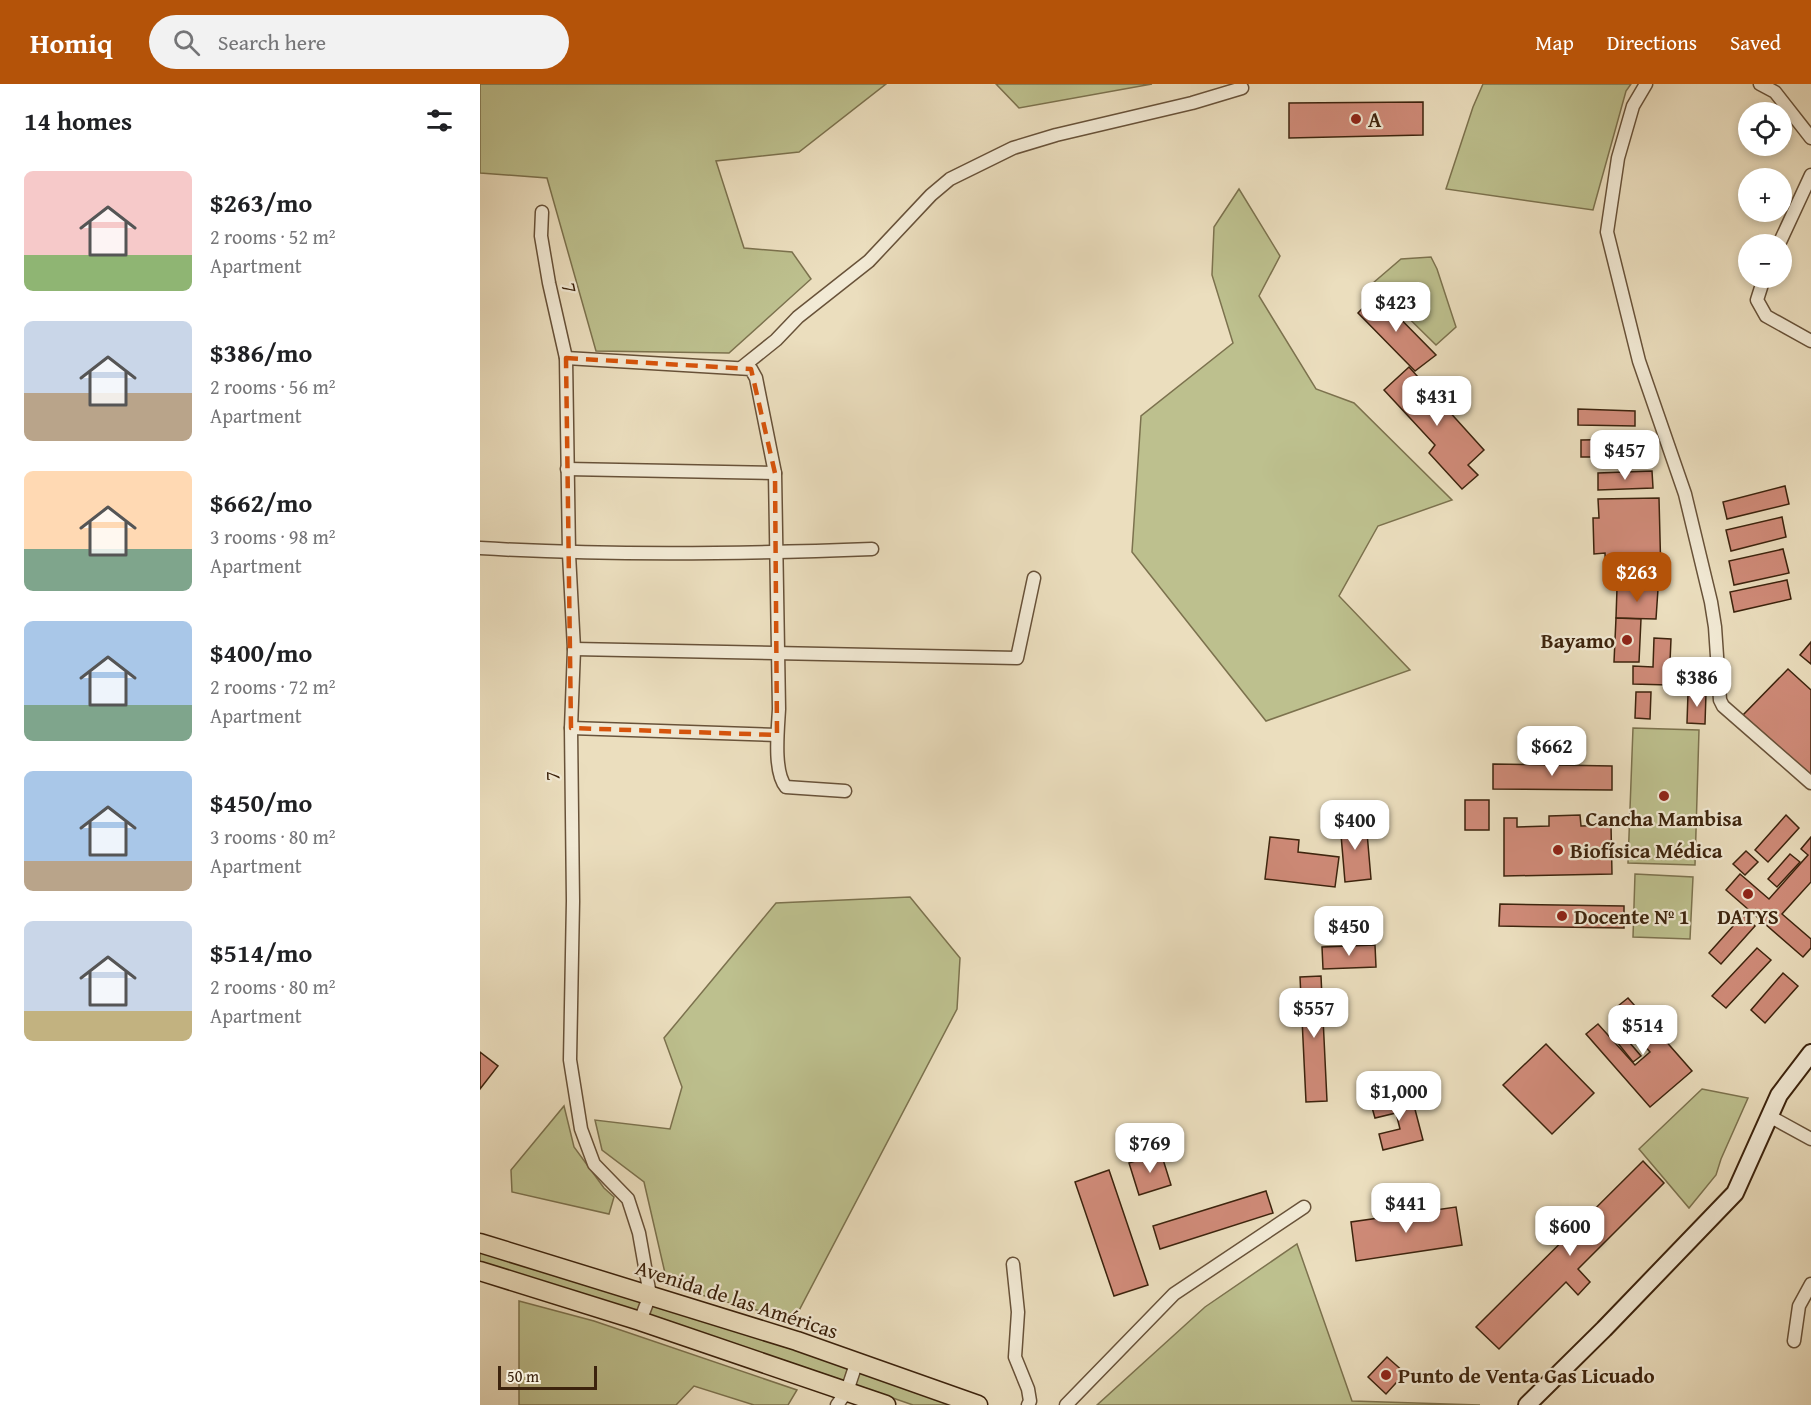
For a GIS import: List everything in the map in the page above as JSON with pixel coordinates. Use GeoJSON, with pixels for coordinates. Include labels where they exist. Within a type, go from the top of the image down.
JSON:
{"type":"FeatureCollection","features":[{"type":"Feature","properties":{"kind":"main road"},"geometry":{"type":"LineString","coordinates":[[1527,1405],[1735,1193],[1779,1095],[1811,1053]]}},
{"type":"Feature","properties":{"kind":"main road","name":"Avenida de las Américas"},"geometry":{"type":"LineString","coordinates":[[480,1243],[857,1361],[978,1405]]}},
{"type":"Feature","properties":{"kind":"main road"},"geometry":{"type":"LineString","coordinates":[[480,1271],[640,1321],[842,1398],[886,1405]]}},
{"type":"Feature","properties":{"kind":"street"},"geometry":{"type":"LineString","coordinates":[[1646,84],[1633,106],[1618,158],[1607,232],[1639,362],[1685,494],[1711,602],[1720,700],[1723,706],[1811,783]]}},
{"type":"Feature","properties":{"kind":"street"},"geometry":{"type":"LineString","coordinates":[[1760,84],[1775,92],[1811,138]]}},
{"type":"Feature","properties":{"kind":"street"},"geometry":{"type":"LineString","coordinates":[[741,368],[776,340],[798,317],[869,261],[931,195],[950,179],[1013,148],[1056,135],[1192,103],[1242,88]]}},
{"type":"Feature","properties":{"kind":"street"},"geometry":{"type":"LineString","coordinates":[[1784,234],[1811,175]]}},
{"type":"Feature","properties":{"kind":"street","name":"7"},"geometry":{"type":"LineString","coordinates":[[542,212],[541,236],[566,358],[569,554],[574,649],[571,728],[573,901],[570,1059],[581,1129],[594,1164],[628,1199],[639,1233],[650,1295]]}},
{"type":"Feature","properties":{"kind":"street"},"geometry":{"type":"LineString","coordinates":[[1761,288],[1757,300],[1766,316],[1811,341]]}},
{"type":"Feature","properties":{"kind":"street"},"geometry":{"type":"LineString","coordinates":[[566,358],[751,369],[756,378],[775,473],[777,735],[781,781],[786,787],[845,791]]}},
{"type":"Feature","properties":{"kind":"street"},"geometry":{"type":"LineString","coordinates":[[567,469],[775,473]]}},
{"type":"Feature","properties":{"kind":"street"},"geometry":{"type":"LineString","coordinates":[[480,548],[569,554],[777,553],[872,549]]}},
{"type":"Feature","properties":{"kind":"street"},"geometry":{"type":"LineString","coordinates":[[574,649],[1017,658],[1034,578]]}},
{"type":"Feature","properties":{"kind":"street"},"geometry":{"type":"LineString","coordinates":[[571,728],[777,735]]}},
{"type":"Feature","properties":{"kind":"street"},"geometry":{"type":"LineString","coordinates":[[1769,1116],[1811,1139]]}},
{"type":"Feature","properties":{"kind":"street"},"geometry":{"type":"LineString","coordinates":[[1066,1405],[1174,1294],[1304,1207]]}},
{"type":"Feature","properties":{"kind":"street"},"geometry":{"type":"LineString","coordinates":[[1013,1264],[1018,1312],[1015,1357],[1028,1389],[1030,1401],[1028,1405]]}},
{"type":"Feature","properties":{"kind":"street"},"geometry":{"type":"LineString","coordinates":[[1794,1341],[1799,1305],[1811,1284]]}},
{"type":"Feature","properties":{"kind":"street"},"geometry":{"type":"LineString","coordinates":[[640,1321],[650,1295]]}},
{"type":"Feature","properties":{"kind":"street"},"geometry":{"type":"LineString","coordinates":[[842,1398],[857,1361]]}},
{"type":"Feature","properties":{"kind":"highlighted area"},"geometry":{"type":"Polygon","coordinates":[[[566,358],[751,369],[775,473],[777,735],[571,728],[566,358]]]}},
{"type":"Feature","properties":{"kind":"green space"},"geometry":{"type":"Polygon","coordinates":[[[480,84],[886,84],[799,152],[716,161],[744,248],[792,252],[811,279],[729,353],[596,351],[547,178],[480,173],[480,84]]]}},
{"type":"Feature","properties":{"kind":"green space"},"geometry":{"type":"Polygon","coordinates":[[[996,84],[1152,84],[1019,108],[996,84]]]}},
{"type":"Feature","properties":{"kind":"green space"},"geometry":{"type":"Polygon","coordinates":[[[1483,84],[1631,84],[1626,91],[1593,210],[1446,189],[1483,84]]]}},
{"type":"Feature","properties":{"kind":"green space"},"geometry":{"type":"Polygon","coordinates":[[[1239,189],[1280,256],[1259,296],[1316,389],[1354,403],[1452,500],[1378,526],[1339,596],[1410,670],[1266,721],[1132,552],[1141,416],[1233,343],[1212,275],[1214,227],[1239,189]]]}},
{"type":"Feature","properties":{"kind":"green space"},"geometry":{"type":"Polygon","coordinates":[[[1431,257],[1456,327],[1436,345],[1373,283],[1401,259],[1431,257]]]}},
{"type":"Feature","properties":{"kind":"green space","name":"Cancha Mambisa"},"geometry":{"type":"Polygon","coordinates":[[[1633,728],[1699,730],[1695,865],[1628,863],[1633,728]]]}},
{"type":"Feature","properties":{"kind":"green space"},"geometry":{"type":"Polygon","coordinates":[[[1635,874],[1693,877],[1690,939],[1633,937],[1635,874]]]}},
{"type":"Feature","properties":{"kind":"green space"},"geometry":{"type":"Polygon","coordinates":[[[910,897],[960,958],[957,1009],[794,1320],[668,1286],[644,1182],[602,1150],[595,1120],[670,1129],[682,1087],[664,1038],[776,903],[910,897]]]}},
{"type":"Feature","properties":{"kind":"green space"},"geometry":{"type":"Polygon","coordinates":[[[1702,1089],[1748,1098],[1716,1175],[1689,1208],[1639,1149],[1702,1089]]]}},
{"type":"Feature","properties":{"kind":"green space"},"geometry":{"type":"Polygon","coordinates":[[[564,1106],[574,1147],[604,1188],[614,1197],[609,1214],[512,1192],[511,1170],[564,1106]]]}},
{"type":"Feature","properties":{"kind":"green space"},"geometry":{"type":"Polygon","coordinates":[[[1297,1244],[1352,1401],[1480,1405],[1097,1405],[1205,1307],[1297,1244]]]}},
{"type":"Feature","properties":{"kind":"green space"},"geometry":{"type":"Polygon","coordinates":[[[480,1251],[641,1301],[638,1312],[480,1263],[480,1251]]]}},
{"type":"Feature","properties":{"kind":"green space"},"geometry":{"type":"Polygon","coordinates":[[[519,1301],[594,1321],[797,1390],[788,1405],[754,1405],[694,1386],[676,1405],[519,1405],[519,1301]]]}},
{"type":"Feature","properties":{"kind":"green space"},"geometry":{"type":"Polygon","coordinates":[[[652,1304],[848,1367],[844,1381],[648,1315],[652,1304]]]}},
{"type":"Feature","properties":{"kind":"green space"},"geometry":{"type":"Polygon","coordinates":[[[860,1371],[955,1405],[913,1405],[855,1385],[860,1371]]]}},
{"type":"Feature","properties":{"kind":"building","name":"A"},"geometry":{"type":"Polygon","coordinates":[[[1423,102],[1423,135],[1289,138],[1289,103],[1423,102]]]}},
{"type":"Feature","properties":{"kind":"building"},"geometry":{"type":"Polygon","coordinates":[[[1376,294],[1436,355],[1415,371],[1358,313],[1376,294]]]}},
{"type":"Feature","properties":{"kind":"building"},"geometry":{"type":"Polygon","coordinates":[[[1409,367],[1484,450],[1468,465],[1478,475],[1462,489],[1429,453],[1435,445],[1384,390],[1409,367]]]}},
{"type":"Feature","properties":{"kind":"building"},"geometry":{"type":"Polygon","coordinates":[[[1578,409],[1635,411],[1635,426],[1578,425],[1578,409]]]}},
{"type":"Feature","properties":{"kind":"building"},"geometry":{"type":"Polygon","coordinates":[[[1641,439],[1641,457],[1581,457],[1581,440],[1641,439]]]}},
{"type":"Feature","properties":{"kind":"building"},"geometry":{"type":"Polygon","coordinates":[[[1652,471],[1653,488],[1598,490],[1598,473],[1652,471]]]}},
{"type":"Feature","properties":{"kind":"building"},"geometry":{"type":"Polygon","coordinates":[[[1785,486],[1789,504],[1727,519],[1723,502],[1785,486]]]}},
{"type":"Feature","properties":{"kind":"building"},"geometry":{"type":"Polygon","coordinates":[[[1659,498],[1661,577],[1606,579],[1605,553],[1594,554],[1593,518],[1599,518],[1598,499],[1659,498]]]}},
{"type":"Feature","properties":{"kind":"building"},"geometry":{"type":"Polygon","coordinates":[[[1782,517],[1786,537],[1731,551],[1726,530],[1782,517]]]}},
{"type":"Feature","properties":{"kind":"building"},"geometry":{"type":"Polygon","coordinates":[[[1783,549],[1789,573],[1734,585],[1729,561],[1783,549]]]}},
{"type":"Feature","properties":{"kind":"building"},"geometry":{"type":"Polygon","coordinates":[[[1787,580],[1791,599],[1734,612],[1730,592],[1787,580]]]}},
{"type":"Feature","properties":{"kind":"building"},"geometry":{"type":"Polygon","coordinates":[[[1617,588],[1658,589],[1656,619],[1616,618],[1617,588]]]}},
{"type":"Feature","properties":{"kind":"building","name":"Bayamo"},"geometry":{"type":"Polygon","coordinates":[[[1616,618],[1641,619],[1639,662],[1614,662],[1616,618]]]}},
{"type":"Feature","properties":{"kind":"building"},"geometry":{"type":"Polygon","coordinates":[[[1654,638],[1671,639],[1669,685],[1633,684],[1633,666],[1653,667],[1654,638]]]}},
{"type":"Feature","properties":{"kind":"building"},"geometry":{"type":"Polygon","coordinates":[[[1811,642],[1811,664],[1800,655],[1811,642]]]}},
{"type":"Feature","properties":{"kind":"building"},"geometry":{"type":"Polygon","coordinates":[[[1788,669],[1811,690],[1811,775],[1743,715],[1788,669]]]}},
{"type":"Feature","properties":{"kind":"building"},"geometry":{"type":"Polygon","coordinates":[[[1636,692],[1651,692],[1650,719],[1635,718],[1636,692]]]}},
{"type":"Feature","properties":{"kind":"building"},"geometry":{"type":"Polygon","coordinates":[[[1688,693],[1706,693],[1705,724],[1687,723],[1688,693]]]}},
{"type":"Feature","properties":{"kind":"building"},"geometry":{"type":"Polygon","coordinates":[[[1493,764],[1612,766],[1612,790],[1493,789],[1493,764]]]}},
{"type":"Feature","properties":{"kind":"building"},"geometry":{"type":"Polygon","coordinates":[[[1465,800],[1489,800],[1489,830],[1465,830],[1465,800]]]}},
{"type":"Feature","properties":{"kind":"building","name":"Biofísica Médica"},"geometry":{"type":"Polygon","coordinates":[[[1580,815],[1581,826],[1611,825],[1612,874],[1504,876],[1504,818],[1517,818],[1517,827],[1549,826],[1549,816],[1580,815]]]}},
{"type":"Feature","properties":{"kind":"building"},"geometry":{"type":"Polygon","coordinates":[[[1786,815],[1799,828],[1768,862],[1755,850],[1786,815]]]}},
{"type":"Feature","properties":{"kind":"building"},"geometry":{"type":"Polygon","coordinates":[[[1366,821],[1371,879],[1345,882],[1340,823],[1366,821]]]}},
{"type":"Feature","properties":{"kind":"building"},"geometry":{"type":"Polygon","coordinates":[[[1270,837],[1299,840],[1298,852],[1339,857],[1335,887],[1265,879],[1270,837]]]}},
{"type":"Feature","properties":{"kind":"building","name":"DATYS"},"geometry":{"type":"Polygon","coordinates":[[[1811,837],[1811,882],[1782,914],[1811,939],[1811,948],[1803,957],[1726,890],[1740,874],[1769,899],[1808,855],[1801,849],[1811,837]]]}},
{"type":"Feature","properties":{"kind":"building"},"geometry":{"type":"Polygon","coordinates":[[[1746,851],[1758,862],[1745,875],[1733,864],[1746,851]]]}},
{"type":"Feature","properties":{"kind":"building"},"geometry":{"type":"Polygon","coordinates":[[[1790,854],[1800,862],[1777,887],[1768,879],[1790,854]]]}},
{"type":"Feature","properties":{"kind":"building","name":"Docente Nº 1"},"geometry":{"type":"Polygon","coordinates":[[[1500,904],[1624,906],[1624,928],[1499,926],[1500,904]]]}},
{"type":"Feature","properties":{"kind":"building"},"geometry":{"type":"Polygon","coordinates":[[[1743,915],[1755,926],[1721,964],[1709,953],[1743,915]]]}},
{"type":"Feature","properties":{"kind":"building"},"geometry":{"type":"Polygon","coordinates":[[[1375,945],[1376,967],[1323,969],[1322,947],[1375,945]]]}},
{"type":"Feature","properties":{"kind":"building"},"geometry":{"type":"Polygon","coordinates":[[[1757,948],[1771,960],[1726,1008],[1712,996],[1757,948]]]}},
{"type":"Feature","properties":{"kind":"building"},"geometry":{"type":"Polygon","coordinates":[[[1783,973],[1798,986],[1765,1023],[1751,1010],[1783,973]]]}},
{"type":"Feature","properties":{"kind":"building"},"geometry":{"type":"Polygon","coordinates":[[[1321,976],[1327,1101],[1306,1102],[1300,977],[1321,976]]]}},
{"type":"Feature","properties":{"kind":"building"},"geometry":{"type":"Polygon","coordinates":[[[1628,998],[1692,1071],[1650,1107],[1586,1034],[1598,1024],[1635,1065],[1650,1052],[1613,1010],[1628,998]]]}},
{"type":"Feature","properties":{"kind":"building"},"geometry":{"type":"Polygon","coordinates":[[[1624,1036],[1641,1056],[1633,1062],[1617,1042],[1624,1036]]]}},
{"type":"Feature","properties":{"kind":"building"},"geometry":{"type":"Polygon","coordinates":[[[1546,1044],[1594,1093],[1552,1134],[1503,1085],[1546,1044]]]}},
{"type":"Feature","properties":{"kind":"building"},"geometry":{"type":"Polygon","coordinates":[[[480,1052],[498,1066],[480,1089],[480,1052]]]}},
{"type":"Feature","properties":{"kind":"building"},"geometry":{"type":"Polygon","coordinates":[[[1411,1094],[1423,1140],[1383,1150],[1379,1134],[1400,1129],[1396,1113],[1375,1118],[1371,1104],[1411,1094]]]}},
{"type":"Feature","properties":{"kind":"building"},"geometry":{"type":"Polygon","coordinates":[[[1161,1153],[1171,1185],[1139,1195],[1129,1163],[1161,1153]]]}},
{"type":"Feature","properties":{"kind":"building"},"geometry":{"type":"Polygon","coordinates":[[[1643,1161],[1664,1183],[1578,1269],[1590,1282],[1578,1295],[1566,1282],[1499,1349],[1476,1327],[1643,1161]]]}},
{"type":"Feature","properties":{"kind":"building"},"geometry":{"type":"Polygon","coordinates":[[[1109,1170],[1148,1285],[1114,1296],[1075,1182],[1109,1170]]]}},
{"type":"Feature","properties":{"kind":"building"},"geometry":{"type":"Polygon","coordinates":[[[1266,1191],[1273,1213],[1160,1249],[1153,1226],[1266,1191]]]}},
{"type":"Feature","properties":{"kind":"building"},"geometry":{"type":"Polygon","coordinates":[[[1456,1207],[1462,1245],[1356,1261],[1351,1222],[1456,1207]]]}},
{"type":"Feature","properties":{"kind":"building","name":"Punto de Venta Gas Licuado"},"geometry":{"type":"Polygon","coordinates":[[[1387,1357],[1405,1373],[1386,1394],[1368,1377],[1387,1357]]]}},
{"type":"Feature","properties":{"kind":"place","name":"A"},"geometry":{"type":"Point","coordinates":[1356,119]}},
{"type":"Feature","properties":{"kind":"place","name":"Bayamo"},"geometry":{"type":"Point","coordinates":[1627,640]}},
{"type":"Feature","properties":{"kind":"place","name":"Cancha Mambisa"},"geometry":{"type":"Point","coordinates":[1664,796]}},
{"type":"Feature","properties":{"kind":"place","name":"Biofísica Médica"},"geometry":{"type":"Point","coordinates":[1558,850]}},
{"type":"Feature","properties":{"kind":"place","name":"DATYS"},"geometry":{"type":"Point","coordinates":[1748,894]}},
{"type":"Feature","properties":{"kind":"place","name":"Docente Nº 1"},"geometry":{"type":"Point","coordinates":[1562,916]}},
{"type":"Feature","properties":{"kind":"place","name":"Punto de Venta Gas Licuado"},"geometry":{"type":"Point","coordinates":[1386,1375]}}]}
